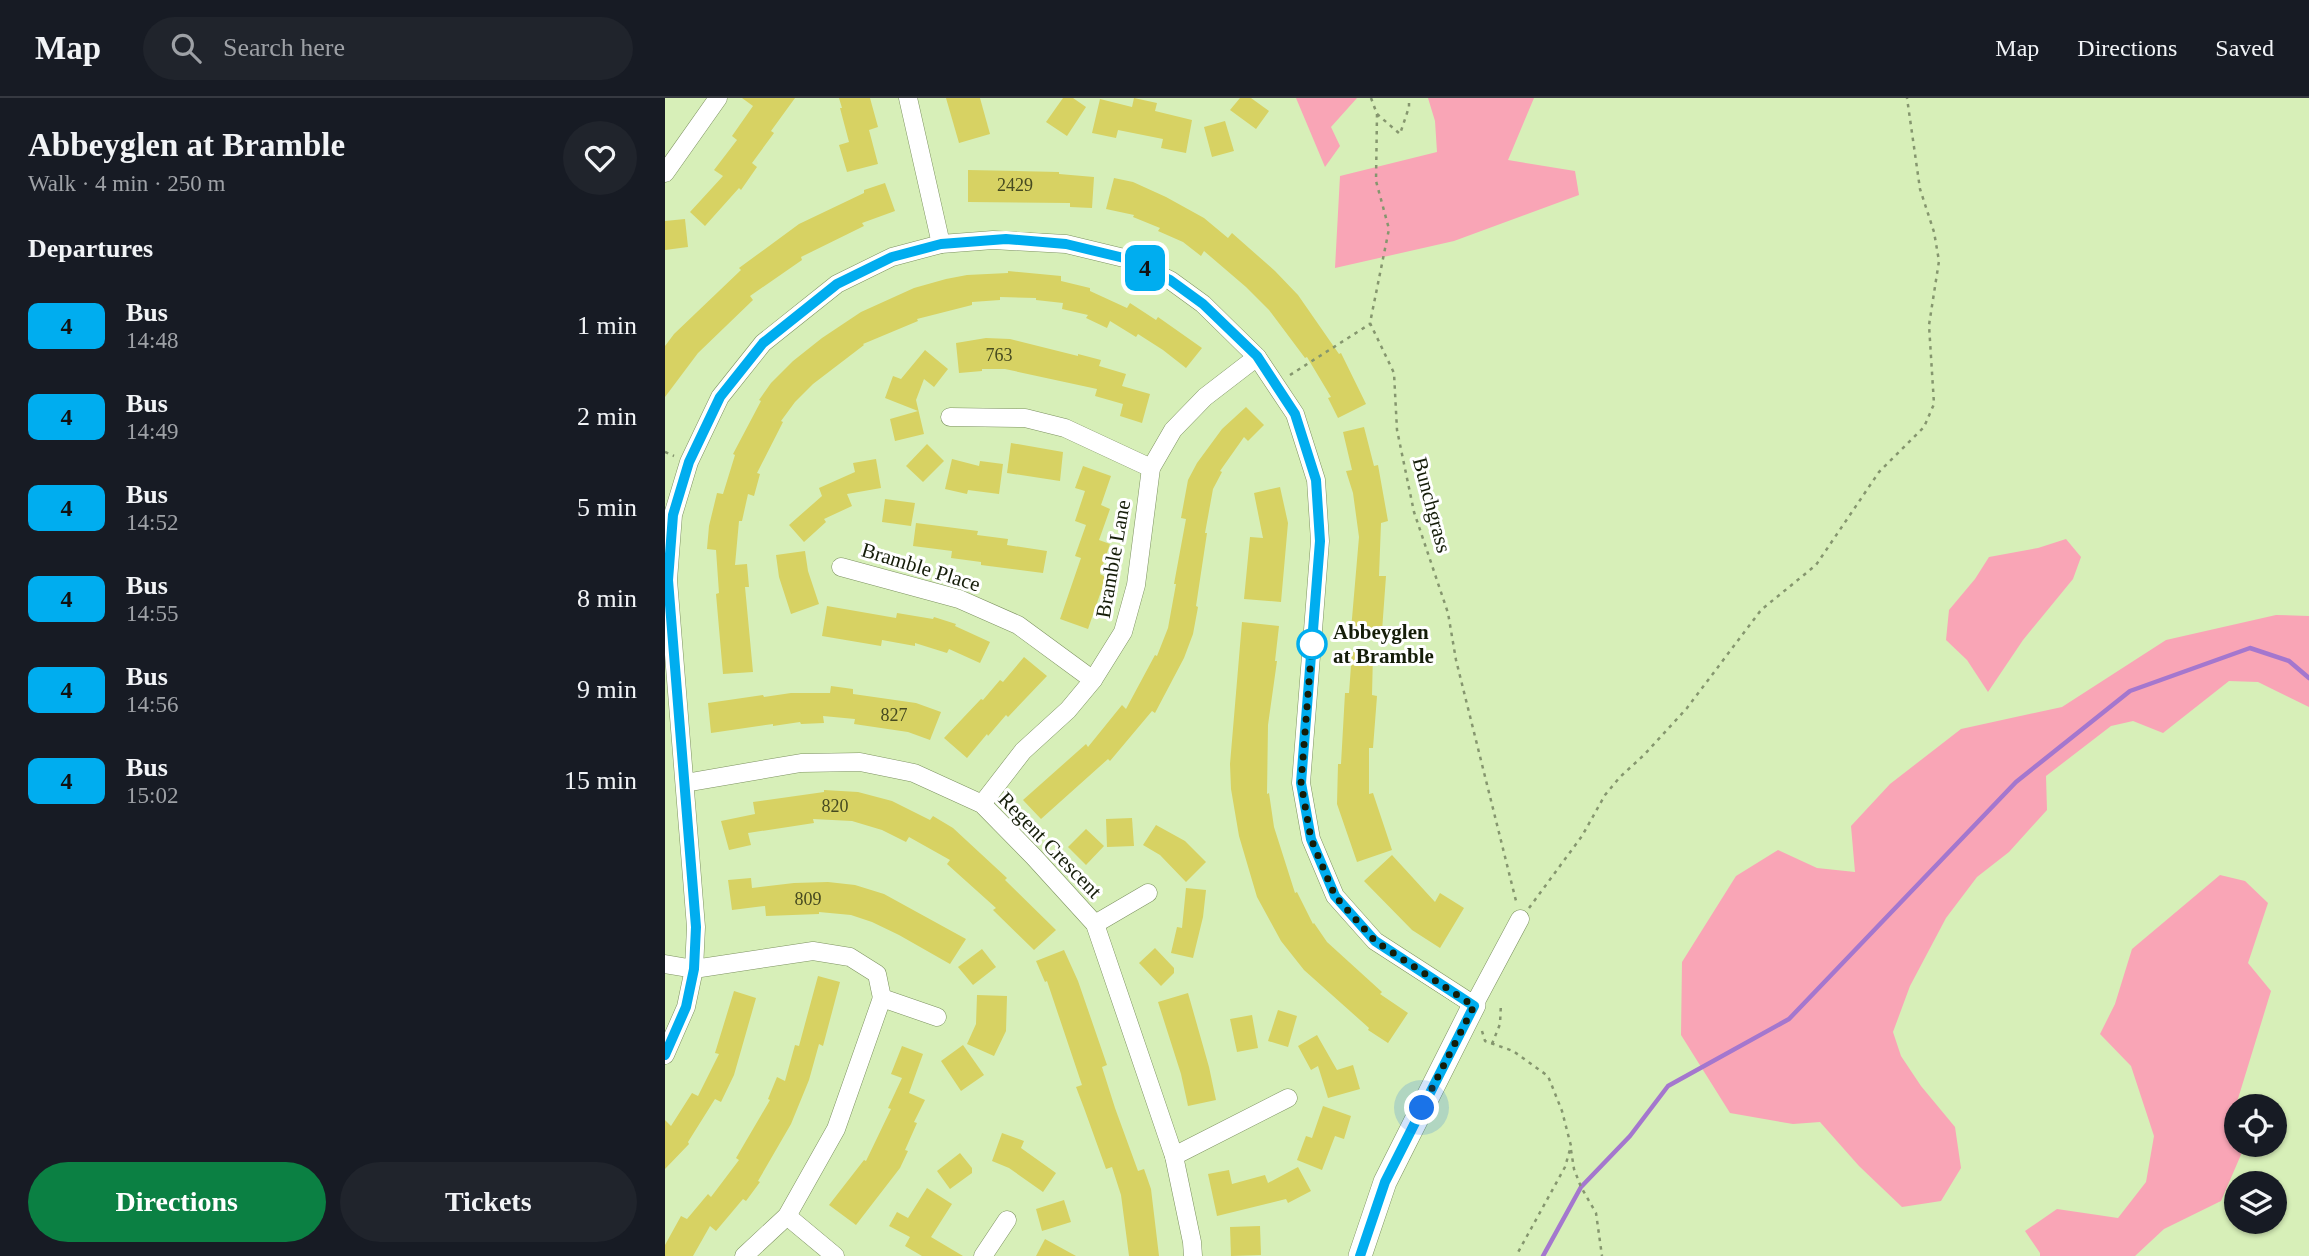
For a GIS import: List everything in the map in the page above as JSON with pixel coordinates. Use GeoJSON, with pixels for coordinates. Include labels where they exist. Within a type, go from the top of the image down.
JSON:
{"type":"FeatureCollection","features":[{"type":"Feature","properties":{"kind":"street"},"geometry":{"type":"LineString","coordinates":[[665,173],[718,98]]}},
{"type":"Feature","properties":{"kind":"street"},"geometry":{"type":"LineString","coordinates":[[908,98],[941,244]]}},
{"type":"Feature","properties":{"kind":"street"},"geometry":{"type":"LineString","coordinates":[[665,1055],[686,1007],[694,969],[696,927],[685,783],[670,672],[668,580],[673,515],[689,462],[720,397],[763,343],[837,284],[892,257],[941,244],[1006,239],[1066,244],[1124,258],[1170,280],[1203,304],[1257,356],[1295,414],[1316,480],[1320,541],[1301,783],[1311,839],[1335,896],[1375,941],[1474,1006]]}},
{"type":"Feature","properties":{"kind":"street","name":"Bramble Lane"},"geometry":{"type":"LineString","coordinates":[[982,804],[1023,751],[1068,710],[1093,680],[1122,632],[1136,585],[1151,468],[1173,430],[1205,397],[1257,356]]}},
{"type":"Feature","properties":{"kind":"street"},"geometry":{"type":"LineString","coordinates":[[950,417],[1025,418],[1065,428],[1151,468]]}},
{"type":"Feature","properties":{"kind":"street","name":"Bramble Place"},"geometry":{"type":"LineString","coordinates":[[841,567],[959,598],[1018,625],[1093,680]]}},
{"type":"Feature","properties":{"kind":"street","name":"Regent Crescent"},"geometry":{"type":"LineString","coordinates":[[685,783],[801,763],[860,762],[914,773],[982,804],[1034,856],[1095,924],[1174,1156],[1193,1256]]}},
{"type":"Feature","properties":{"kind":"street","name":"Regent Crescent"},"geometry":{"type":"LineString","coordinates":[[1095,924],[1148,893]]}},
{"type":"Feature","properties":{"kind":"street"},"geometry":{"type":"LineString","coordinates":[[1360,1256],[1385,1182],[1520,919]]}},
{"type":"Feature","properties":{"kind":"street"},"geometry":{"type":"LineString","coordinates":[[665,964],[694,969],[813,951],[850,957],[877,974],[882,998],[836,1129],[786,1216],[744,1256]]}},
{"type":"Feature","properties":{"kind":"street"},"geometry":{"type":"LineString","coordinates":[[882,998],[937,1017]]}},
{"type":"Feature","properties":{"kind":"street"},"geometry":{"type":"LineString","coordinates":[[1174,1156],[1288,1098]]}},
{"type":"Feature","properties":{"kind":"street"},"geometry":{"type":"LineString","coordinates":[[786,1216],[835,1256]]}},
{"type":"Feature","properties":{"kind":"street"},"geometry":{"type":"LineString","coordinates":[[983,1256],[1007,1220]]}},
{"type":"Feature","properties":{"kind":"path"},"geometry":{"type":"LineString","coordinates":[[1275,384],[1370,323],[1389,229],[1376,181],[1377,114],[1371,98]]}},
{"type":"Feature","properties":{"kind":"path"},"geometry":{"type":"LineString","coordinates":[[1377,114],[1400,134],[1409,107],[1409,98]]}},
{"type":"Feature","properties":{"kind":"path"},"geometry":{"type":"LineString","coordinates":[[1520,919],[1582,836],[1605,796],[1620,777],[1687,708],[1761,610],[1816,565],[1879,472],[1924,427],[1934,404],[1929,325],[1939,261],[1934,232],[1920,189],[1907,98]]}},
{"type":"Feature","properties":{"kind":"path","name":"Bunchgrass"},"geometry":{"type":"LineString","coordinates":[[1370,323],[1394,373],[1397,430],[1414,512],[1448,612],[1456,660],[1520,919]]}},
{"type":"Feature","properties":{"kind":"path"},"geometry":{"type":"LineString","coordinates":[[665,452],[674,456]]}},
{"type":"Feature","properties":{"kind":"path"},"geometry":{"type":"LineString","coordinates":[[1492,1044],[1500,1024],[1501,1003]]}},
{"type":"Feature","properties":{"kind":"path"},"geometry":{"type":"LineString","coordinates":[[1474,1006],[1485,1041],[1513,1051],[1548,1076],[1562,1111],[1574,1169],[1596,1213],[1602,1256]]}},
{"type":"Feature","properties":{"kind":"path"},"geometry":{"type":"LineString","coordinates":[[1516,1256],[1565,1167],[1571,1146]]}},
{"type":"Feature","properties":{"kind":"shaded area"},"geometry":{"type":"Polygon","coordinates":[[[1296,98],[1357,98],[1331,127],[1340,146],[1325,167],[1296,98]]]}},
{"type":"Feature","properties":{"kind":"shaded area"},"geometry":{"type":"Polygon","coordinates":[[[1428,98],[1534,98],[1508,160],[1575,171],[1579,195],[1454,241],[1335,268],[1340,176],[1437,152],[1435,121],[1428,98]]]}},
{"type":"Feature","properties":{"kind":"shaded area"},"geometry":{"type":"Polygon","coordinates":[[[2066,539],[2081,557],[2073,579],[2023,640],[1988,692],[1967,660],[1946,640],[1949,610],[1989,557],[2038,548],[2066,539]]]}},
{"type":"Feature","properties":{"kind":"shaded area"},"geometry":{"type":"Polygon","coordinates":[[[2276,615],[2309,616],[2309,707],[2258,682],[2229,681],[2163,733],[2133,721],[2111,726],[2046,776],[2047,810],[2009,852],[1977,877],[1946,918],[1910,986],[1893,1032],[1901,1056],[1921,1086],[1955,1127],[1961,1168],[1941,1201],[1902,1207],[1859,1166],[1820,1122],[1793,1124],[1730,1113],[1681,1035],[1682,962],[1736,876],[1778,850],[1817,868],[1855,872],[1851,826],[1890,784],[1961,729],[2062,707],[2166,640],[2276,615]]]}},
{"type":"Feature","properties":{"kind":"shaded area"},"geometry":{"type":"Polygon","coordinates":[[[2220,875],[2245,881],[2268,903],[2248,963],[2271,991],[2239,1094],[2224,1094],[2224,1157],[2240,1157],[2234,1171],[2224,1171],[2224,1194],[2221,1201],[2164,1229],[2135,1256],[2040,1256],[2025,1231],[2057,1209],[2118,1218],[2146,1182],[2154,1136],[2131,1066],[2100,1034],[2115,1004],[2132,949],[2220,875]]]}},
{"type":"Feature","properties":{"kind":"building"},"geometry":{"type":"Polygon","coordinates":[[[742,98],[795,98],[752,163],[757,167],[741,190],[739,188],[705,226],[690,212],[723,176],[714,170],[737,140],[732,136],[753,106],[742,98]]]}},
{"type":"Feature","properties":{"kind":"building"},"geometry":{"type":"Polygon","coordinates":[[[839,98],[870,98],[878,127],[869,130],[878,164],[847,172],[839,145],[849,142],[839,98]]]}},
{"type":"Feature","properties":{"kind":"building"},"geometry":{"type":"Polygon","coordinates":[[[946,98],[980,98],[990,134],[959,143],[946,98]]]}},
{"type":"Feature","properties":{"kind":"building"},"geometry":{"type":"Polygon","coordinates":[[[1063,98],[1073,98],[1086,107],[1067,136],[1046,122],[1063,98]]]}},
{"type":"Feature","properties":{"kind":"building"},"geometry":{"type":"Polygon","coordinates":[[[1134,98],[1157,103],[1155,111],[1192,120],[1186,153],[1161,148],[1163,139],[1118,130],[1116,138],[1092,133],[1100,99],[1132,107],[1134,98]]]}},
{"type":"Feature","properties":{"kind":"building"},"geometry":{"type":"Polygon","coordinates":[[[1240,98],[1251,98],[1269,111],[1256,129],[1230,110],[1240,98]]]}},
{"type":"Feature","properties":{"kind":"building"},"geometry":{"type":"Polygon","coordinates":[[[1225,121],[1234,151],[1212,157],[1204,127],[1225,121]]]}},
{"type":"Feature","properties":{"kind":"building"},"geometry":{"type":"Polygon","coordinates":[[[968,170],[1059,172],[1094,177],[1092,208],[1070,207],[1070,203],[968,202],[968,170]]]}},
{"type":"Feature","properties":{"kind":"building"},"geometry":{"type":"Polygon","coordinates":[[[1114,178],[1133,182],[1166,197],[1204,218],[1228,238],[1232,233],[1275,271],[1298,295],[1339,354],[1341,353],[1366,404],[1338,418],[1328,398],[1331,397],[1307,357],[1305,358],[1269,310],[1246,287],[1204,251],[1201,256],[1183,242],[1158,231],[1160,228],[1133,217],[1134,215],[1106,209],[1114,178]]]}},
{"type":"Feature","properties":{"kind":"building"},"geometry":{"type":"Polygon","coordinates":[[[885,183],[895,211],[862,223],[864,226],[801,257],[802,260],[750,296],[753,300],[698,353],[665,397],[665,346],[674,334],[741,270],[739,268],[799,224],[864,193],[864,190],[885,183]]]}},
{"type":"Feature","properties":{"kind":"building"},"geometry":{"type":"Polygon","coordinates":[[[685,219],[688,247],[665,250],[665,221],[685,219]]]}},
{"type":"Feature","properties":{"kind":"building"},"geometry":{"type":"Polygon","coordinates":[[[1008,271],[1061,276],[1061,281],[1090,288],[1090,291],[1127,308],[1130,303],[1156,320],[1158,317],[1202,348],[1186,368],[1138,334],[1136,337],[1110,321],[1107,328],[1086,318],[1088,315],[1062,309],[1063,303],[1036,298],[1000,297],[1000,300],[972,302],[972,305],[917,319],[918,321],[863,344],[795,402],[781,421],[783,422],[757,473],[760,474],[754,496],[748,494],[742,521],[739,521],[735,565],[747,564],[749,587],[745,587],[753,672],[723,674],[716,594],[719,593],[716,550],[707,549],[709,526],[717,493],[723,494],[735,455],[733,454],[761,401],[759,400],[771,383],[822,338],[861,312],[914,288],[946,279],[1008,271]]]}},
{"type":"Feature","properties":{"kind":"building"},"geometry":{"type":"Polygon","coordinates":[[[986,338],[1010,339],[1101,360],[1099,366],[1126,374],[1122,386],[1150,394],[1142,423],[1120,416],[1123,404],[1095,396],[1097,389],[1005,369],[959,373],[956,343],[986,338]]]}},
{"type":"Feature","properties":{"kind":"building"},"geometry":{"type":"Polygon","coordinates":[[[925,350],[948,369],[934,387],[924,379],[916,400],[924,434],[895,441],[890,419],[918,411],[885,398],[893,376],[901,379],[925,350]]]}},
{"type":"Feature","properties":{"kind":"building"},"geometry":{"type":"Polygon","coordinates":[[[1246,407],[1264,425],[1248,441],[1244,437],[1220,471],[1222,472],[1213,489],[1205,533],[1198,607],[1193,634],[1184,658],[1155,713],[1152,711],[1110,761],[1108,759],[1041,819],[1023,800],[1086,744],[1088,747],[1122,705],[1126,709],[1155,655],[1157,656],[1168,628],[1176,584],[1186,519],[1181,518],[1188,480],[1222,429],[1246,407]]]}},
{"type":"Feature","properties":{"kind":"building"},"geometry":{"type":"Polygon","coordinates":[[[1364,427],[1374,466],[1378,465],[1388,521],[1381,523],[1379,576],[1386,576],[1382,631],[1351,630],[1359,537],[1353,493],[1346,471],[1352,470],[1343,432],[1364,427]]]}},
{"type":"Feature","properties":{"kind":"building"},"geometry":{"type":"Polygon","coordinates":[[[1011,443],[1063,452],[1060,481],[1007,473],[1011,443]]]}},
{"type":"Feature","properties":{"kind":"building"},"geometry":{"type":"Polygon","coordinates":[[[927,444],[944,461],[923,482],[906,466],[927,444]]]}},
{"type":"Feature","properties":{"kind":"building"},"geometry":{"type":"Polygon","coordinates":[[[876,459],[881,488],[847,494],[852,506],[824,519],[826,522],[804,542],[789,525],[822,496],[819,488],[855,472],[853,463],[876,459]]]}},
{"type":"Feature","properties":{"kind":"building"},"geometry":{"type":"Polygon","coordinates":[[[952,459],[979,466],[980,461],[1003,464],[999,494],[968,490],[967,494],[945,489],[952,459]]]}},
{"type":"Feature","properties":{"kind":"building"},"geometry":{"type":"Polygon","coordinates":[[[1083,466],[1111,476],[1101,505],[1110,509],[1099,540],[1110,544],[1100,574],[1106,577],[1088,629],[1060,619],[1081,558],[1075,556],[1086,525],[1075,521],[1085,491],[1075,488],[1083,466]]]}},
{"type":"Feature","properties":{"kind":"building"},"geometry":{"type":"Polygon","coordinates":[[[1280,487],[1288,523],[1281,602],[1244,599],[1250,537],[1263,538],[1254,493],[1280,487]]]}},
{"type":"Feature","properties":{"kind":"building"},"geometry":{"type":"Polygon","coordinates":[[[885,499],[915,503],[911,526],[882,522],[885,499]]]}},
{"type":"Feature","properties":{"kind":"building"},"geometry":{"type":"Polygon","coordinates":[[[916,523],[978,531],[977,535],[1008,539],[1007,545],[1047,551],[1043,573],[981,565],[981,562],[951,558],[952,551],[913,546],[916,523]]]}},
{"type":"Feature","properties":{"kind":"building"},"geometry":{"type":"Polygon","coordinates":[[[805,551],[808,571],[819,604],[791,614],[779,577],[776,555],[805,551]]]}},
{"type":"Feature","properties":{"kind":"building"},"geometry":{"type":"Polygon","coordinates":[[[827,606],[896,618],[897,613],[934,617],[956,624],[955,626],[990,642],[980,663],[949,649],[947,653],[915,643],[915,646],[882,640],[881,646],[822,636],[827,606]]]}},
{"type":"Feature","properties":{"kind":"building"},"geometry":{"type":"Polygon","coordinates":[[[1242,622],[1279,626],[1268,725],[1267,794],[1269,793],[1274,827],[1295,893],[1297,892],[1313,924],[1327,942],[1382,992],[1380,994],[1408,1013],[1388,1043],[1368,1030],[1369,1028],[1304,970],[1281,941],[1257,897],[1239,836],[1231,789],[1230,764],[1242,622]]]}},
{"type":"Feature","properties":{"kind":"building"},"geometry":{"type":"Polygon","coordinates":[[[1352,652],[1373,654],[1372,695],[1377,696],[1373,748],[1369,748],[1369,794],[1373,793],[1392,850],[1357,862],[1337,804],[1345,693],[1349,693],[1352,652]]]}},
{"type":"Feature","properties":{"kind":"building"},"geometry":{"type":"Polygon","coordinates":[[[1024,657],[1047,676],[1008,717],[1006,715],[988,736],[987,734],[967,758],[944,738],[1000,680],[1003,682],[1024,657]]]}},
{"type":"Feature","properties":{"kind":"building"},"geometry":{"type":"Polygon","coordinates":[[[831,686],[853,689],[853,694],[916,703],[941,712],[930,740],[908,732],[854,724],[855,719],[823,716],[824,723],[773,724],[711,733],[708,703],[763,695],[830,693],[831,686]]]}},
{"type":"Feature","properties":{"kind":"building"},"geometry":{"type":"Polygon","coordinates":[[[824,790],[858,792],[892,801],[930,820],[933,816],[953,828],[1007,878],[1005,880],[1056,930],[1034,950],[993,910],[996,908],[947,864],[950,860],[909,837],[906,842],[882,830],[852,821],[813,819],[814,823],[748,833],[751,845],[729,850],[721,821],[755,814],[753,802],[824,790]]]}},
{"type":"Feature","properties":{"kind":"building"},"geometry":{"type":"Polygon","coordinates":[[[1132,818],[1134,846],[1107,847],[1106,819],[1132,818]]]}},
{"type":"Feature","properties":{"kind":"building"},"geometry":{"type":"Polygon","coordinates":[[[1156,825],[1185,841],[1206,862],[1186,882],[1160,855],[1143,845],[1156,825]]]}},
{"type":"Feature","properties":{"kind":"building"},"geometry":{"type":"Polygon","coordinates":[[[1086,829],[1104,846],[1086,865],[1068,847],[1086,829]]]}},
{"type":"Feature","properties":{"kind":"building"},"geometry":{"type":"Polygon","coordinates":[[[1392,855],[1435,902],[1440,893],[1464,908],[1440,948],[1412,930],[1364,881],[1392,855]]]}},
{"type":"Feature","properties":{"kind":"building"},"geometry":{"type":"Polygon","coordinates":[[[751,878],[752,888],[828,882],[855,885],[884,894],[966,939],[950,964],[899,935],[851,915],[819,912],[766,916],[765,906],[732,910],[728,880],[751,878]]]}},
{"type":"Feature","properties":{"kind":"building"},"geometry":{"type":"Polygon","coordinates":[[[1186,888],[1206,890],[1203,917],[1193,958],[1171,953],[1177,927],[1182,928],[1186,888]]]}},
{"type":"Feature","properties":{"kind":"building"},"geometry":{"type":"Polygon","coordinates":[[[1155,948],[1174,968],[1174,973],[1161,986],[1139,963],[1155,948]]]}},
{"type":"Feature","properties":{"kind":"building"},"geometry":{"type":"Polygon","coordinates":[[[982,949],[996,967],[973,985],[958,967],[982,949]]]}},
{"type":"Feature","properties":{"kind":"building"},"geometry":{"type":"Polygon","coordinates":[[[1064,950],[1078,981],[1107,1065],[1102,1067],[1115,1108],[1138,1171],[1144,1169],[1151,1189],[1159,1256],[1129,1256],[1121,1195],[1112,1167],[1106,1169],[1076,1087],[1082,1085],[1047,981],[1045,982],[1036,961],[1064,950]]]}},
{"type":"Feature","properties":{"kind":"building"},"geometry":{"type":"Polygon","coordinates":[[[818,976],[840,982],[823,1046],[819,1044],[809,1080],[791,1124],[758,1181],[760,1182],[746,1201],[743,1199],[716,1231],[710,1226],[693,1256],[665,1256],[665,1245],[681,1216],[687,1219],[708,1194],[711,1197],[739,1160],[736,1158],[770,1100],[768,1099],[777,1077],[785,1081],[795,1045],[799,1046],[818,976]]]}},
{"type":"Feature","properties":{"kind":"building"},"geometry":{"type":"Polygon","coordinates":[[[734,991],[756,998],[734,1075],[721,1102],[715,1099],[689,1144],[665,1169],[665,1120],[671,1126],[692,1093],[698,1096],[719,1054],[715,1053],[734,991]]]}},
{"type":"Feature","properties":{"kind":"building"},"geometry":{"type":"Polygon","coordinates":[[[1188,993],[1216,1100],[1188,1106],[1181,1074],[1158,1002],[1188,993]]]}},
{"type":"Feature","properties":{"kind":"building"},"geometry":{"type":"Polygon","coordinates":[[[977,995],[1007,996],[1006,1031],[994,1056],[967,1044],[976,1024],[977,995]]]}},
{"type":"Feature","properties":{"kind":"building"},"geometry":{"type":"Polygon","coordinates":[[[1278,1010],[1297,1016],[1288,1047],[1268,1041],[1278,1010]]]}},
{"type":"Feature","properties":{"kind":"building"},"geometry":{"type":"Polygon","coordinates":[[[1252,1015],[1258,1048],[1237,1052],[1230,1019],[1252,1015]]]}},
{"type":"Feature","properties":{"kind":"building"},"geometry":{"type":"Polygon","coordinates":[[[1317,1035],[1337,1070],[1353,1065],[1360,1089],[1328,1098],[1318,1066],[1311,1070],[1298,1046],[1317,1035]]]}},
{"type":"Feature","properties":{"kind":"building"},"geometry":{"type":"Polygon","coordinates":[[[963,1045],[984,1075],[961,1091],[941,1061],[963,1045]]]}},
{"type":"Feature","properties":{"kind":"building"},"geometry":{"type":"Polygon","coordinates":[[[902,1046],[923,1054],[909,1093],[925,1100],[914,1122],[917,1123],[900,1168],[856,1225],[829,1205],[864,1160],[866,1161],[891,1109],[888,1108],[902,1078],[891,1074],[902,1046]]]}},
{"type":"Feature","properties":{"kind":"building"},"geometry":{"type":"Polygon","coordinates":[[[1323,1106],[1351,1116],[1344,1139],[1335,1136],[1322,1170],[1297,1160],[1306,1136],[1312,1138],[1323,1106]]]}},
{"type":"Feature","properties":{"kind":"building"},"geometry":{"type":"Polygon","coordinates":[[[1002,1133],[1024,1141],[1021,1148],[1056,1173],[1043,1192],[1009,1168],[992,1161],[1002,1133]]]}},
{"type":"Feature","properties":{"kind":"building"},"geometry":{"type":"Polygon","coordinates":[[[960,1153],[972,1168],[972,1173],[950,1189],[937,1171],[960,1153]]]}},
{"type":"Feature","properties":{"kind":"building"},"geometry":{"type":"Polygon","coordinates":[[[1298,1167],[1311,1191],[1288,1203],[1286,1199],[1217,1216],[1208,1174],[1229,1170],[1232,1184],[1265,1175],[1268,1183],[1298,1167]]]}},
{"type":"Feature","properties":{"kind":"building"},"geometry":{"type":"Polygon","coordinates":[[[927,1188],[952,1204],[931,1237],[963,1256],[922,1256],[905,1246],[910,1237],[889,1226],[897,1212],[908,1218],[927,1188]]]}},
{"type":"Feature","properties":{"kind":"building"},"geometry":{"type":"Polygon","coordinates":[[[1064,1200],[1071,1222],[1042,1231],[1036,1209],[1064,1200]]]}},
{"type":"Feature","properties":{"kind":"building"},"geometry":{"type":"Polygon","coordinates":[[[1260,1226],[1261,1255],[1231,1256],[1230,1227],[1260,1226]]]}},
{"type":"Feature","properties":{"kind":"building"},"geometry":{"type":"Polygon","coordinates":[[[1045,1239],[1076,1256],[1036,1256],[1045,1239]]]}},
{"type":"Feature","properties":{"kind":"waterway"},"geometry":{"type":"LineString","coordinates":[[1543,1256],[1581,1187],[1630,1136],[1668,1086],[1789,1019],[2016,782],[2130,691],[2250,648],[2289,661],[2309,678]]}},
{"type":"Feature","properties":{"kind":"bus line","name":"4"},"geometry":{"type":"LineString","coordinates":[[665,1055],[686,1007],[694,969],[696,927],[668,580],[673,515],[689,462],[720,397],[763,343],[837,284],[892,257],[941,244],[1006,239],[1066,244],[1124,258],[1170,280],[1203,304],[1257,356],[1295,414],[1316,480],[1320,541],[1301,783],[1311,839],[1335,896],[1375,941],[1474,1006],[1385,1182],[1360,1256]]}},
{"type":"Feature","properties":{"kind":"place","name":"Abbeyglen at Bramble"},"geometry":{"type":"Point","coordinates":[1312,644]}},
{"type":"Feature","properties":{"kind":"route"},"geometry":{"type":"LineString","coordinates":[[1312,644],[1301,783],[1311,839],[1335,896],[1375,941],[1474,1006],[1422,1108]]}}]}
